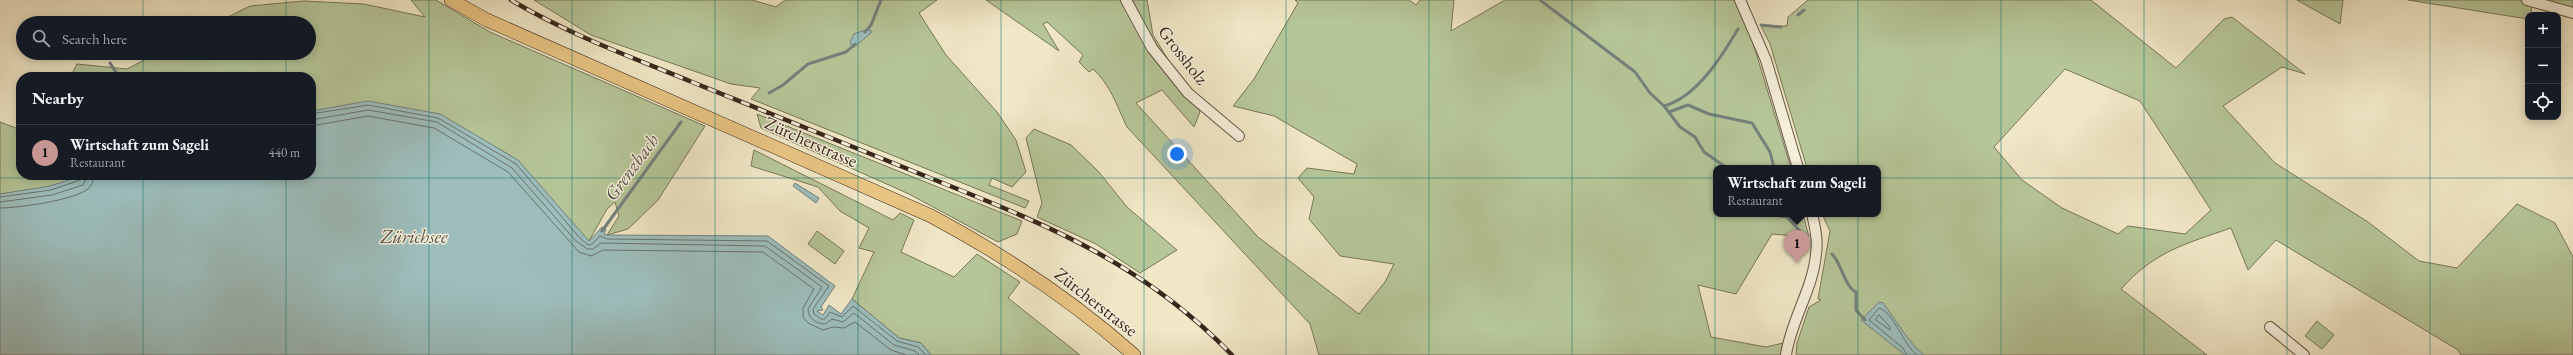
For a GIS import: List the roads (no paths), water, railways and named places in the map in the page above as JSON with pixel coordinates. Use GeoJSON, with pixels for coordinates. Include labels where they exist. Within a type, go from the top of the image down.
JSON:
{"type":"FeatureCollection","features":[{"type":"Feature","properties":{"kind":"main road","name":"Zürcherstrasse"},"geometry":{"type":"LineString","coordinates":[[451,0],[487,20],[931,216],[972,238],[1044,284],[1134,355]]}},
{"type":"Feature","properties":{"kind":"street","name":"Grossholz"},"geometry":{"type":"LineString","coordinates":[[1126,0],[1152,48],[1188,93],[1239,136]]}},
{"type":"Feature","properties":{"kind":"street"},"geometry":{"type":"LineString","coordinates":[[1740,0],[1766,60],[1797,165]]}},
{"type":"Feature","properties":{"kind":"street"},"geometry":{"type":"LineString","coordinates":[[2527,0],[2573,14]]}},
{"type":"Feature","properties":{"kind":"street"},"geometry":{"type":"LineString","coordinates":[[1786,355],[1792,327],[1815,262],[1816,238],[1812,217]]}},
{"type":"Feature","properties":{"kind":"street"},"geometry":{"type":"LineString","coordinates":[[2270,327],[2304,355]]}},
{"type":"Feature","properties":{"kind":"water"},"geometry":{"type":"Polygon","coordinates":[[[865,30],[871,30],[871,33],[853,48],[850,42],[854,34],[865,30]]]}},
{"type":"Feature","properties":{"kind":"water","name":"Zürichsee"},"geometry":{"type":"Polygon","coordinates":[[[368,101],[440,114],[518,160],[589,241],[602,227],[606,230],[604,234],[607,235],[768,236],[835,286],[821,307],[823,310],[817,311],[823,315],[829,305],[841,314],[852,299],[899,338],[921,343],[931,355],[0,355],[0,194],[50,186],[69,180],[316,180],[316,110],[368,101]]]}},
{"type":"Feature","properties":{"kind":"water"},"geometry":{"type":"Polygon","coordinates":[[[795,183],[819,198],[816,203],[793,186],[795,183]]]}},
{"type":"Feature","properties":{"kind":"water"},"geometry":{"type":"Polygon","coordinates":[[[1879,302],[1883,303],[1907,337],[1924,355],[1905,355],[1861,320],[1879,302]]]}},
{"type":"Feature","properties":{"kind":"waterway","name":"Grenzbach"},"geometry":{"type":"LineString","coordinates":[[865,32],[871,25],[881,0]]}},
{"type":"Feature","properties":{"kind":"waterway","name":"Grenzbach"},"geometry":{"type":"LineString","coordinates":[[1540,0],[1635,72],[1650,93],[1664,106],[1676,101],[1698,85],[1716,63],[1738,29]]}},
{"type":"Feature","properties":{"kind":"waterway"},"geometry":{"type":"LineString","coordinates":[[1798,15],[1804,10]]}},
{"type":"Feature","properties":{"kind":"waterway"},"geometry":{"type":"LineString","coordinates":[[1761,25],[1781,27]]}},
{"type":"Feature","properties":{"kind":"waterway","name":"Grenzbach"},"geometry":{"type":"LineString","coordinates":[[769,93],[783,85],[808,64],[846,52],[855,44]]}},
{"type":"Feature","properties":{"kind":"waterway"},"geometry":{"type":"LineString","coordinates":[[110,63],[116,72]]}},
{"type":"Feature","properties":{"kind":"waterway"},"geometry":{"type":"LineString","coordinates":[[1669,112],[1688,105],[1709,114],[1752,123],[1770,152],[1773,165]]}},
{"type":"Feature","properties":{"kind":"waterway"},"geometry":{"type":"LineString","coordinates":[[1664,106],[1680,127],[1695,137],[1704,152],[1723,165]]}},
{"type":"Feature","properties":{"kind":"waterway","name":"Grenzbach"},"geometry":{"type":"LineString","coordinates":[[602,231],[681,122]]}},
{"type":"Feature","properties":{"kind":"waterway"},"geometry":{"type":"LineString","coordinates":[[1787,217],[1800,231]]}},
{"type":"Feature","properties":{"kind":"waterway"},"geometry":{"type":"LineString","coordinates":[[1832,254],[1849,285],[1856,292],[1856,310],[1865,320]]}},
{"type":"Feature","properties":{"kind":"railway"},"geometry":{"type":"LineString","coordinates":[[511,0],[555,24],[600,44],[985,200],[1062,234],[1098,253],[1167,297],[1200,324],[1232,355]]}},
{"type":"Feature","properties":{"kind":"place","name":"Wirtschaft zum Sageli"},"geometry":{"type":"Point","coordinates":[1797,263]}}]}
